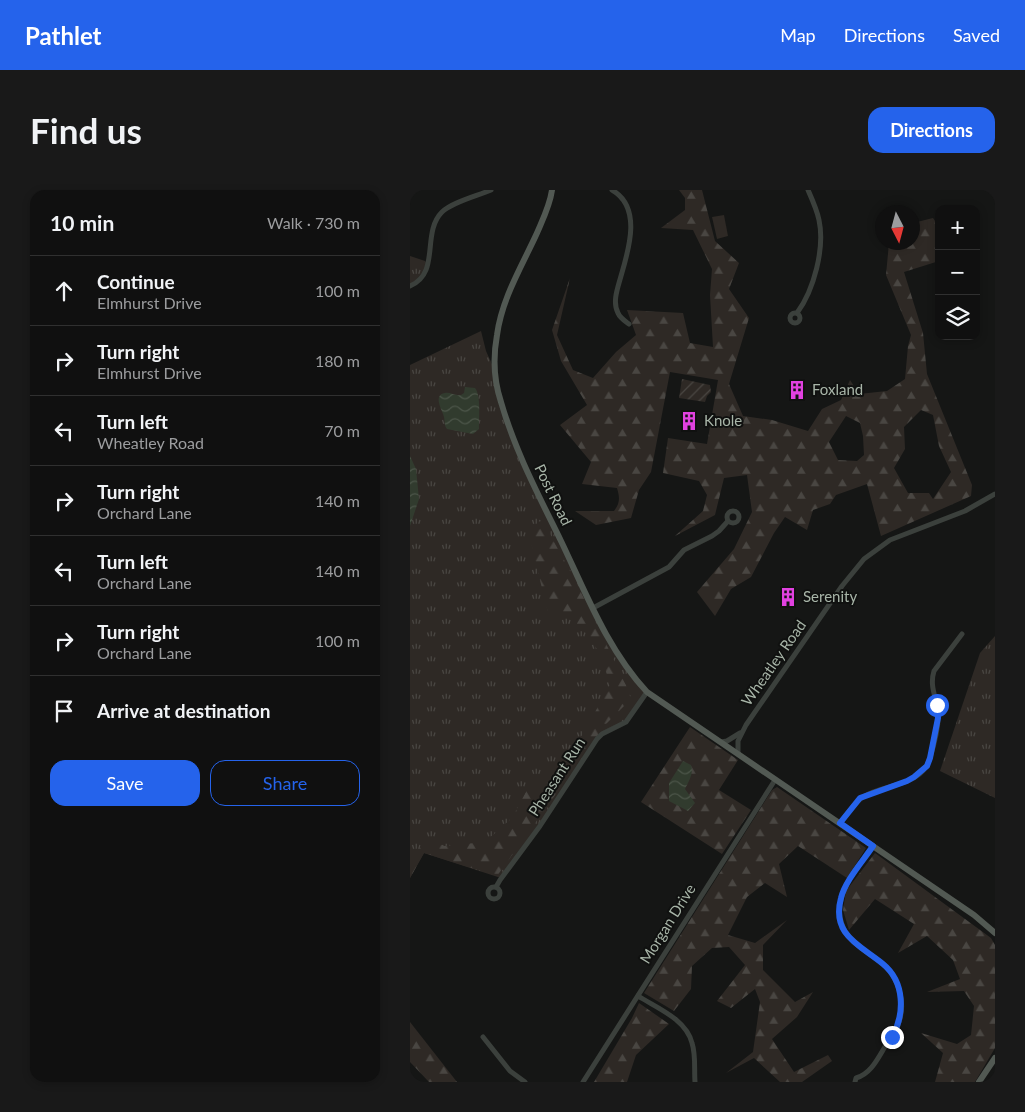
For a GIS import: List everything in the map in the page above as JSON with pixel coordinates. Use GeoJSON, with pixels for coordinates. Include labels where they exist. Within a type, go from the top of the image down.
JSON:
{"type":"FeatureCollection","features":[{"type":"Feature","properties":{"kind":"main road","name":"Post Road"},"geometry":{"type":"LineString","coordinates":[[552,190],[544,218],[514,281],[502,312],[496,340],[495,371],[501,403],[521,456],[593,608],[619,658],[647,692],[738,753]]}},
{"type":"Feature","properties":{"kind":"main road"},"geometry":{"type":"LineString","coordinates":[[738,753],[974,915],[995,932]]}},
{"type":"Feature","properties":{"kind":"main road"},"geometry":{"type":"LineString","coordinates":[[979,1082],[994,1062]]}},
{"type":"Feature","properties":{"kind":"street"},"geometry":{"type":"LineString","coordinates":[[410,286],[419,281],[426,272],[433,226],[442,212],[491,190]]}},
{"type":"Feature","properties":{"kind":"street"},"geometry":{"type":"LineString","coordinates":[[612,190],[625,202],[630,216],[630,238],[616,303],[618,314],[629,324]]}},
{"type":"Feature","properties":{"kind":"street"},"geometry":{"type":"LineString","coordinates":[[797,314],[812,286],[820,246],[819,219],[808,190]]}},
{"type":"Feature","properties":{"kind":"street","name":"Wheatley Road"},"geometry":{"type":"LineString","coordinates":[[738,753],[738,741],[742,731],[842,586],[864,559],[890,540],[965,511],[995,494]]}},
{"type":"Feature","properties":{"kind":"street"},"geometry":{"type":"LineString","coordinates":[[593,608],[669,567],[684,550],[712,536],[728,521]]}},
{"type":"Feature","properties":{"kind":"street"},"geometry":{"type":"LineString","coordinates":[[840,823],[860,798],[907,781],[927,766],[938,718],[932,677],[934,671],[962,634]]}},
{"type":"Feature","properties":{"kind":"street","name":"Pheasant Run"},"geometry":{"type":"LineString","coordinates":[[496,887],[540,826],[596,738],[626,722],[647,692]]}},
{"type":"Feature","properties":{"kind":"street","name":"Wheatley Road"},"geometry":{"type":"LineString","coordinates":[[720,742],[735,737],[742,731]]}},
{"type":"Feature","properties":{"kind":"street","name":"Morgan Drive"},"geometry":{"type":"LineString","coordinates":[[583,1082],[775,780]]}},
{"type":"Feature","properties":{"kind":"street"},"geometry":{"type":"LineString","coordinates":[[856,1082],[856,1078],[868,1072],[892,1037],[902,1014],[900,996],[893,975],[883,964],[852,942],[845,932],[840,918],[839,906],[843,890],[873,846]]}},
{"type":"Feature","properties":{"kind":"street"},"geometry":{"type":"LineString","coordinates":[[638,996],[673,1017],[686,1030],[693,1047],[695,1082]]}},
{"type":"Feature","properties":{"kind":"street"},"geometry":{"type":"LineString","coordinates":[[482,1037],[510,1071],[525,1082]]}},
{"type":"Feature","properties":{"kind":"green space"},"geometry":{"type":"Polygon","coordinates":[[[679,190],[702,190],[715,241],[739,263],[729,289],[749,318],[729,384],[743,416],[772,420],[808,431],[822,409],[841,400],[850,380],[859,394],[887,391],[905,379],[911,335],[886,275],[888,250],[920,250],[920,221],[933,218],[935,221],[935,262],[904,272],[923,333],[927,374],[972,485],[971,496],[881,536],[867,484],[836,495],[830,504],[813,510],[807,530],[785,517],[774,533],[751,577],[731,589],[715,616],[697,592],[734,549],[752,512],[747,475],[724,478],[715,515],[675,536],[703,511],[707,495],[699,481],[663,473],[668,438],[707,444],[718,380],[670,372],[651,472],[639,490],[631,518],[596,525],[575,511],[614,511],[618,503],[618,492],[617,488],[582,484],[591,462],[560,425],[587,405],[561,361],[552,330],[570,278],[557,335],[573,370],[593,378],[616,352],[636,335],[627,310],[683,313],[690,343],[713,347],[710,295],[712,269],[693,230],[661,228],[685,210],[685,198],[679,190]],[[921,410],[904,427],[905,449],[894,468],[908,493],[929,493],[933,499],[951,472],[939,446],[933,415],[921,410]],[[846,416],[829,442],[838,460],[857,461],[864,455],[860,423],[846,416]]]}},
{"type":"Feature","properties":{"kind":"green space"},"geometry":{"type":"Polygon","coordinates":[[[724,215],[728,236],[717,239],[712,217],[724,215]]]}},
{"type":"Feature","properties":{"kind":"green space"},"geometry":{"type":"Polygon","coordinates":[[[410,256],[425,261],[427,264],[423,276],[410,284],[410,256]]]}},
{"type":"Feature","properties":{"kind":"green space"},"geometry":{"type":"Polygon","coordinates":[[[481,331],[486,351],[495,371],[497,387],[521,456],[619,657],[647,692],[626,722],[602,734],[540,826],[501,878],[424,853],[410,878],[410,365],[481,331]]]}},
{"type":"Feature","properties":{"kind":"green space"},"geometry":{"type":"Polygon","coordinates":[[[682,379],[710,385],[711,392],[705,402],[679,398],[682,379]]]}},
{"type":"Feature","properties":{"kind":"green space"},"geometry":{"type":"Polygon","coordinates":[[[538,521],[544,523],[576,582],[631,699],[606,724],[497,876],[424,853],[410,878],[410,864],[425,838],[444,846],[485,842],[512,818],[528,788],[549,787],[584,732],[610,685],[601,655],[586,633],[568,615],[548,613],[530,539],[538,521]]]}},
{"type":"Feature","properties":{"kind":"green space"},"geometry":{"type":"Polygon","coordinates":[[[995,636],[995,798],[940,771],[980,653],[995,636]]]}},
{"type":"Feature","properties":{"kind":"green space"},"geometry":{"type":"Polygon","coordinates":[[[690,727],[738,760],[719,790],[751,810],[722,854],[641,802],[690,727]]]}},
{"type":"Feature","properties":{"kind":"green space"},"geometry":{"type":"Polygon","coordinates":[[[777,787],[866,848],[847,878],[798,846],[779,864],[787,897],[765,883],[747,897],[728,935],[755,943],[787,920],[763,945],[763,970],[795,1002],[813,992],[797,1017],[772,1039],[794,1072],[828,1055],[832,1061],[802,1082],[780,1082],[754,1058],[726,1073],[753,1052],[760,1002],[755,989],[731,1008],[717,1001],[745,965],[729,947],[712,948],[692,966],[691,989],[674,1011],[644,993],[772,790],[777,787]]]}},
{"type":"Feature","properties":{"kind":"green space"},"geometry":{"type":"Polygon","coordinates":[[[875,853],[991,938],[995,945],[995,1048],[975,1082],[935,1082],[943,1053],[921,1033],[957,1044],[971,1035],[974,1006],[964,991],[927,992],[960,979],[953,960],[927,936],[898,953],[914,924],[875,899],[849,930],[843,910],[846,891],[875,853]]]}},
{"type":"Feature","properties":{"kind":"green space"},"geometry":{"type":"Polygon","coordinates":[[[639,1003],[669,1024],[636,1055],[627,1082],[594,1082],[632,1018],[639,1003]]]}},
{"type":"Feature","properties":{"kind":"green space"},"geometry":{"type":"Polygon","coordinates":[[[410,1022],[457,1082],[429,1082],[410,1062],[410,1022]]]}},
{"type":"Feature","properties":{"kind":"water"},"geometry":{"type":"Polygon","coordinates":[[[465,387],[475,388],[478,396],[479,429],[473,434],[447,429],[439,404],[441,394],[461,395],[464,393],[465,387]]]}},
{"type":"Feature","properties":{"kind":"water"},"geometry":{"type":"Polygon","coordinates":[[[410,456],[416,469],[419,499],[410,526],[410,456]]]}},
{"type":"Feature","properties":{"kind":"water"},"geometry":{"type":"Polygon","coordinates":[[[683,761],[691,765],[692,768],[691,777],[685,789],[695,803],[688,811],[669,801],[669,783],[683,761]]]}},
{"type":"Feature","properties":{"kind":"place","name":"Foxland"},"geometry":{"type":"Point","coordinates":[797,390]}},
{"type":"Feature","properties":{"kind":"place","name":"Knole"},"geometry":{"type":"Point","coordinates":[689,421]}},
{"type":"Feature","properties":{"kind":"place","name":"Serenity"},"geometry":{"type":"Point","coordinates":[788,597]}},
{"type":"Feature","properties":{"kind":"route"},"geometry":{"type":"LineString","coordinates":[[892,1037],[902,1014],[902,1005],[896,981],[883,964],[852,942],[845,932],[840,918],[839,906],[843,890],[873,846],[840,823],[860,798],[907,781],[921,773],[927,766],[938,718],[937,705]]}}]}
